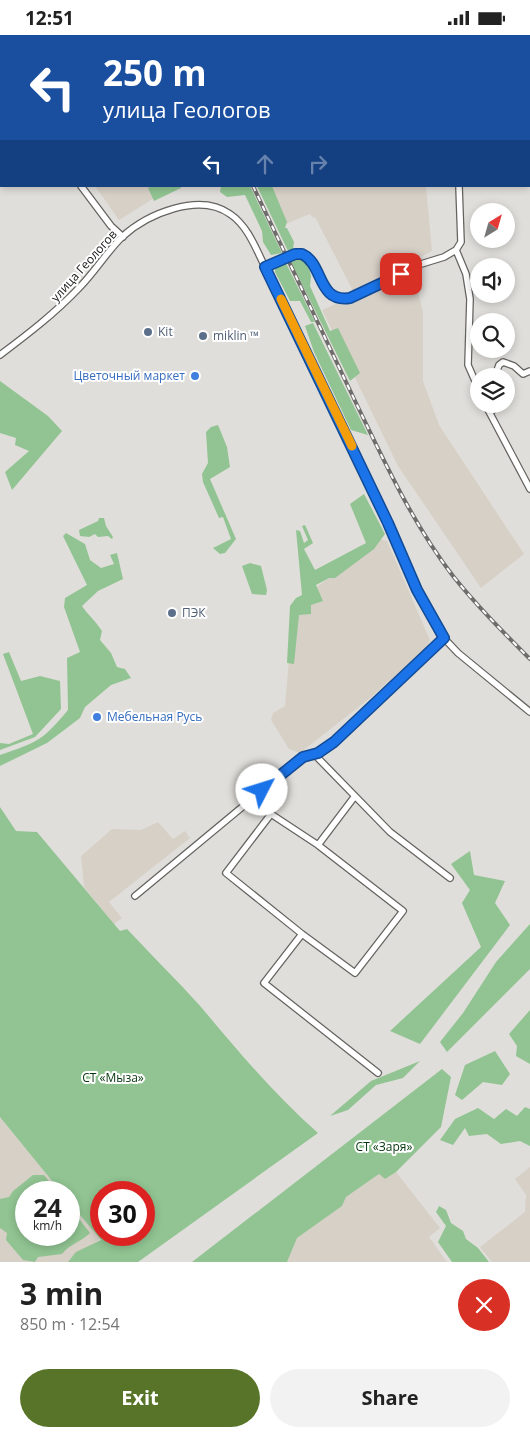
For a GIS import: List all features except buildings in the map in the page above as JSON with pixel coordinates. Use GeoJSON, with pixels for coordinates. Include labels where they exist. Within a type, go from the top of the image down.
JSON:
{"type":"FeatureCollection","features":[{"type":"Feature","properties":{"kind":"street"},"geometry":{"type":"LineString","coordinates":[[82,187],[123,237]]}},
{"type":"Feature","properties":{"kind":"street"},"geometry":{"type":"LineString","coordinates":[[265,267],[295,254],[302,254],[310,260],[328,292],[341,299],[350,298],[418,265],[444,257],[456,250],[461,236],[458,187]]}},
{"type":"Feature","properties":{"kind":"street","name":"улица Геологов"},"geometry":{"type":"LineString","coordinates":[[0,355],[50,318],[80,287],[123,237],[157,214],[169,209],[190,206],[208,206],[229,213],[246,230],[265,267],[388,523],[417,590],[444,638],[458,653],[530,712]]}},
{"type":"Feature","properties":{"kind":"street"},"geometry":{"type":"LineString","coordinates":[[456,250],[466,274],[470,299],[468,365],[470,370]]}},
{"type":"Feature","properties":{"kind":"street"},"geometry":{"type":"LineString","coordinates":[[498,368],[503,362],[514,366],[523,374],[530,371]]}},
{"type":"Feature","properties":{"kind":"street"},"geometry":{"type":"LineString","coordinates":[[490,413],[530,489]]}},
{"type":"Feature","properties":{"kind":"street"},"geometry":{"type":"LineString","coordinates":[[135,896],[303,757],[314,754],[334,742],[444,638]]}},
{"type":"Feature","properties":{"kind":"street"},"geometry":{"type":"LineString","coordinates":[[314,754],[390,832],[450,878]]}},
{"type":"Feature","properties":{"kind":"street"},"geometry":{"type":"LineString","coordinates":[[318,845],[355,796]]}},
{"type":"Feature","properties":{"kind":"street"},"geometry":{"type":"LineString","coordinates":[[271,814],[318,845],[402,911],[355,973],[302,934],[226,873],[271,814]]}},
{"type":"Feature","properties":{"kind":"street"},"geometry":{"type":"LineString","coordinates":[[302,934],[264,983],[378,1073]]}},
{"type":"Feature","properties":{"kind":"shaded area"},"geometry":{"type":"Polygon","coordinates":[[[96,187],[172,187],[119,220],[96,187]]]}},
{"type":"Feature","properties":{"kind":"shaded area"},"geometry":{"type":"Polygon","coordinates":[[[266,187],[426,187],[432,251],[353,291],[315,217],[313,218],[310,214],[283,225],[266,187]]]}},
{"type":"Feature","properties":{"kind":"shaded area"},"geometry":{"type":"Polygon","coordinates":[[[404,274],[416,282],[423,312],[423,381],[439,425],[524,554],[481,588],[398,466],[322,310],[404,274]]]}},
{"type":"Feature","properties":{"kind":"shaded area"},"geometry":{"type":"Polygon","coordinates":[[[378,539],[387,541],[430,640],[426,648],[370,698],[300,753],[289,749],[271,720],[273,713],[285,706],[293,611],[299,601],[378,539]]]}},
{"type":"Feature","properties":{"kind":"shaded area"},"geometry":{"type":"Polygon","coordinates":[[[158,822],[173,839],[185,831],[190,838],[109,902],[122,918],[114,924],[84,887],[81,856],[112,829],[141,830],[158,822]]]}},
{"type":"Feature","properties":{"kind":"shaded area"},"geometry":{"type":"Polygon","coordinates":[[[0,1117],[52,1181],[15,1181],[15,1246],[80,1246],[80,1215],[90,1227],[91,1246],[69,1262],[0,1262],[0,1117]]]}},
{"type":"Feature","properties":{"kind":"shaded area"},"geometry":{"type":"Polygon","coordinates":[[[530,1167],[530,1262],[492,1262],[480,1247],[525,1212],[526,1195],[515,1179],[530,1167]]]}},
{"type":"Feature","properties":{"kind":"shaded area"},"geometry":{"type":"Polygon","coordinates":[[[396,1172],[440,1228],[429,1237],[447,1262],[287,1262],[297,1238],[342,1206],[346,1197],[379,1174],[385,1179],[396,1172]]]}},
{"type":"Feature","properties":{"kind":"green space"},"geometry":{"type":"Polygon","coordinates":[[[150,187],[181,187],[154,201],[148,188],[150,187]]]}},
{"type":"Feature","properties":{"kind":"green space"},"geometry":{"type":"Polygon","coordinates":[[[221,187],[250,187],[282,253],[271,255],[263,242],[262,231],[245,195],[227,197],[220,192],[221,187]]]}},
{"type":"Feature","properties":{"kind":"green space"},"geometry":{"type":"Polygon","coordinates":[[[257,187],[272,187],[287,222],[285,228],[287,228],[294,242],[293,249],[288,251],[257,187]]]}},
{"type":"Feature","properties":{"kind":"green space"},"geometry":{"type":"Polygon","coordinates":[[[297,256],[303,257],[308,264],[311,276],[310,286],[330,331],[338,328],[360,373],[350,381],[292,264],[290,259],[297,256]]]}},
{"type":"Feature","properties":{"kind":"green space"},"geometry":{"type":"Polygon","coordinates":[[[285,261],[315,322],[311,322],[300,301],[290,301],[275,272],[275,266],[285,261]]]}},
{"type":"Feature","properties":{"kind":"green space"},"geometry":{"type":"Polygon","coordinates":[[[313,323],[368,435],[351,430],[314,352],[305,326],[313,323]]]}},
{"type":"Feature","properties":{"kind":"green space"},"geometry":{"type":"Polygon","coordinates":[[[0,381],[48,416],[62,431],[12,490],[5,472],[29,451],[15,445],[16,438],[0,433],[0,381]]]}},
{"type":"Feature","properties":{"kind":"green space"},"geometry":{"type":"Polygon","coordinates":[[[218,425],[227,447],[230,467],[210,479],[236,539],[225,553],[220,554],[213,548],[231,539],[223,517],[219,518],[203,482],[202,474],[208,463],[206,432],[211,427],[218,425]]]}},
{"type":"Feature","properties":{"kind":"green space"},"geometry":{"type":"Polygon","coordinates":[[[364,494],[385,534],[374,549],[335,578],[329,578],[316,585],[323,601],[311,605],[311,614],[299,615],[294,664],[287,663],[290,606],[296,598],[302,595],[296,530],[300,531],[304,543],[308,540],[302,526],[305,525],[313,543],[304,549],[315,570],[366,543],[350,504],[364,494]]]}},
{"type":"Feature","properties":{"kind":"green space"},"geometry":{"type":"Polygon","coordinates":[[[99,518],[104,518],[106,526],[113,537],[112,539],[108,536],[98,537],[95,534],[89,537],[80,536],[79,530],[98,521],[99,518]]]}},
{"type":"Feature","properties":{"kind":"green space"},"geometry":{"type":"Polygon","coordinates":[[[66,533],[85,544],[90,560],[101,568],[114,564],[110,555],[117,553],[123,579],[98,591],[82,606],[102,631],[100,640],[111,653],[117,667],[125,669],[131,678],[111,685],[85,707],[80,718],[47,743],[0,766],[0,755],[23,747],[38,739],[52,728],[68,710],[67,658],[80,652],[64,607],[65,598],[87,585],[63,536],[66,533]]]}},
{"type":"Feature","properties":{"kind":"green space"},"geometry":{"type":"Polygon","coordinates":[[[250,563],[261,566],[267,590],[266,595],[252,594],[242,566],[250,563]]]}},
{"type":"Feature","properties":{"kind":"green space"},"geometry":{"type":"Polygon","coordinates":[[[9,652],[21,681],[40,676],[60,681],[61,709],[35,737],[0,750],[0,743],[9,744],[33,734],[3,654],[9,652]]]}},
{"type":"Feature","properties":{"kind":"green space","name":"СТ «Мыза»"},"geometry":{"type":"Polygon","coordinates":[[[0,807],[16,831],[37,832],[120,931],[127,929],[192,997],[271,1088],[318,1133],[138,1262],[68,1262],[76,1252],[90,1245],[155,1246],[155,1181],[90,1181],[90,1227],[80,1215],[80,1181],[52,1181],[0,1117],[0,807]]]}},
{"type":"Feature","properties":{"kind":"green space"},"geometry":{"type":"Polygon","coordinates":[[[470,851],[474,875],[505,881],[495,903],[510,925],[420,1044],[390,1031],[481,947],[462,903],[470,890],[451,864],[470,851]]]}},
{"type":"Feature","properties":{"kind":"green space"},"geometry":{"type":"Polygon","coordinates":[[[530,924],[530,969],[447,1052],[440,1042],[463,1013],[496,962],[530,924]]]}},
{"type":"Feature","properties":{"kind":"green space"},"geometry":{"type":"Polygon","coordinates":[[[530,1010],[530,1064],[516,1056],[517,1046],[509,1034],[530,1010]]]}},
{"type":"Feature","properties":{"kind":"green space"},"geometry":{"type":"Polygon","coordinates":[[[495,1051],[510,1074],[502,1085],[483,1082],[462,1100],[455,1095],[465,1065],[495,1051]]]}},
{"type":"Feature","properties":{"kind":"green space"},"geometry":{"type":"Polygon","coordinates":[[[420,1061],[403,1078],[376,1085],[348,1110],[330,1116],[371,1081],[420,1061]]]}},
{"type":"Feature","properties":{"kind":"green space","name":"СТ «Заря»"},"geometry":{"type":"Polygon","coordinates":[[[442,1069],[451,1077],[441,1127],[396,1172],[385,1179],[379,1174],[346,1197],[342,1206],[297,1238],[287,1262],[192,1262],[442,1069]]]}},
{"type":"Feature","properties":{"kind":"green space"},"geometry":{"type":"Polygon","coordinates":[[[525,1107],[530,1109],[530,1146],[520,1141],[501,1144],[487,1134],[469,1136],[465,1128],[453,1145],[440,1140],[455,1119],[478,1108],[494,1119],[506,1109],[517,1116],[525,1107]]]}},
{"type":"Feature","properties":{"kind":"green space"},"geometry":{"type":"Polygon","coordinates":[[[33,1175],[44,1175],[49,1181],[26,1181],[33,1175]]]}},
{"type":"Feature","properties":{"kind":"green space"},"geometry":{"type":"Polygon","coordinates":[[[15,1189],[15,1246],[71,1246],[62,1254],[38,1257],[35,1262],[23,1260],[6,1240],[7,1233],[0,1228],[0,1199],[9,1197],[15,1189]]]}},
{"type":"Feature","properties":{"kind":"green space"},"geometry":{"type":"Polygon","coordinates":[[[439,1206],[446,1210],[451,1223],[463,1231],[466,1239],[478,1248],[489,1262],[452,1262],[438,1242],[446,1226],[436,1212],[439,1206]]]}},
{"type":"Feature","properties":{"kind":"green space"},"geometry":{"type":"Polygon","coordinates":[[[80,1220],[90,1233],[80,1241],[80,1220]]]}},
{"type":"Feature","properties":{"kind":"railway"},"geometry":{"type":"LineString","coordinates":[[253,187],[378,449],[412,514],[453,576],[500,629],[530,659]]}},
{"type":"Feature","properties":{"kind":"slow traffic"},"geometry":{"type":"LineString","coordinates":[[281,299],[352,446]]}},
{"type":"Feature","properties":{"kind":"place","name":"Kit"},"geometry":{"type":"Point","coordinates":[148,332]}},
{"type":"Feature","properties":{"kind":"place","name":"miklin ™"},"geometry":{"type":"Point","coordinates":[203,336]}},
{"type":"Feature","properties":{"kind":"place","name":"Цветочный маркет"},"geometry":{"type":"Point","coordinates":[195,376]}},
{"type":"Feature","properties":{"kind":"place","name":"ПЭК"},"geometry":{"type":"Point","coordinates":[172,613]}},
{"type":"Feature","properties":{"kind":"place","name":"Мебельная Русь"},"geometry":{"type":"Point","coordinates":[97,717]}},
{"type":"Feature","properties":{"kind":"route"},"geometry":{"type":"LineString","coordinates":[[262,790],[303,757],[318,753],[334,742],[444,638],[402,559],[388,523],[335,410],[265,267],[295,254],[302,254],[310,260],[328,292],[334,297],[341,299],[350,298],[401,274]]}}]}
